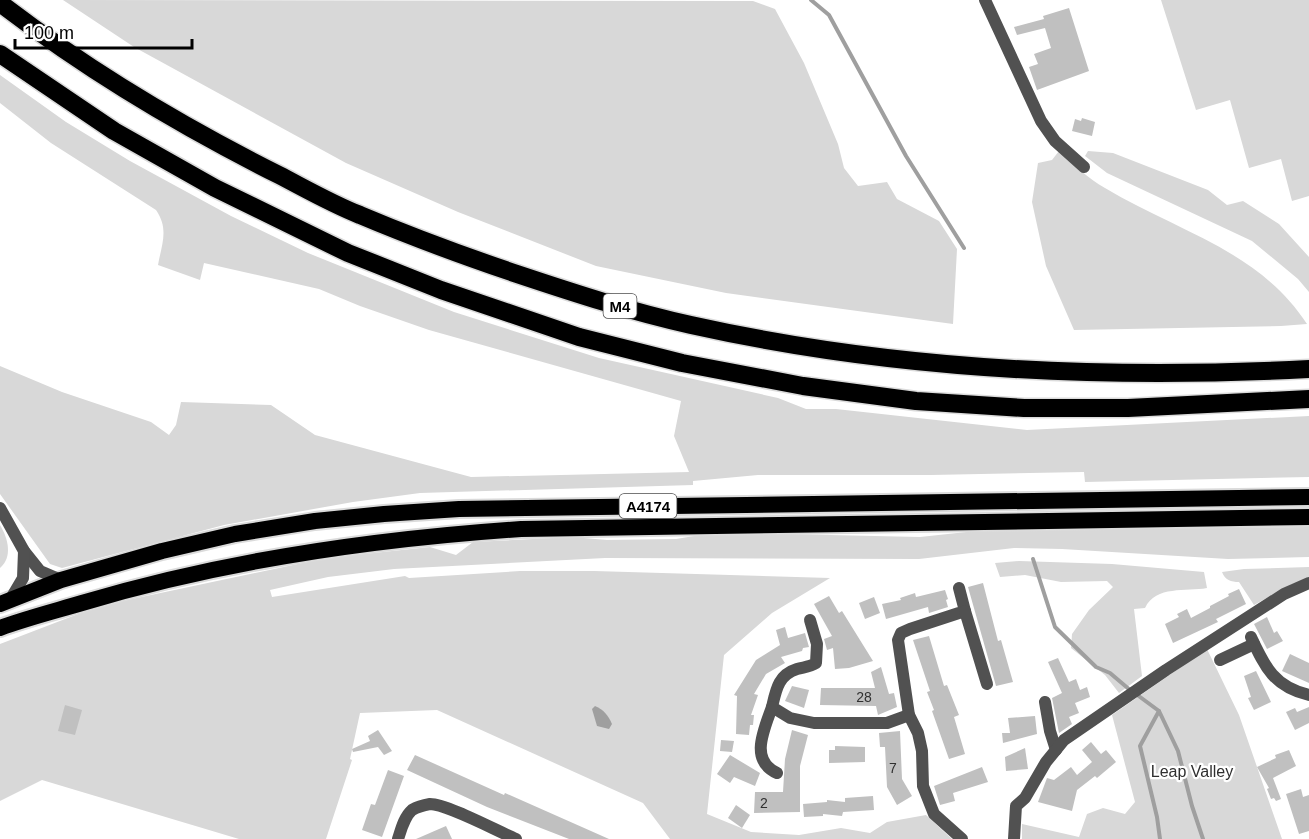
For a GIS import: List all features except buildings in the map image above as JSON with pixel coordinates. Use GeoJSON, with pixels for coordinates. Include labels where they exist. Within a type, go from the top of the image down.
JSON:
{"type":"FeatureCollection","features":[{"type":"Feature","properties":{"kind":"highway","name":"M4"},"geometry":{"type":"LineString","coordinates":[[0,3],[44,37],[134,96],[235,153],[347,209],[454,252],[583,296],[690,325],[806,347],[921,362],[1128,374],[1309,369]]}},
{"type":"Feature","properties":{"kind":"highway","name":"M4"},"geometry":{"type":"LineString","coordinates":[[0,54],[114,131],[236,198],[348,253],[441,290],[579,337],[682,363],[803,386],[916,401],[1024,408],[1128,408],[1309,399]]}},
{"type":"Feature","properties":{"kind":"highway","name":"A4174"},"geometry":{"type":"LineString","coordinates":[[5,602],[61,580],[162,551],[235,534],[315,521],[384,514],[483,508],[1309,497]]}},
{"type":"Feature","properties":{"kind":"highway","name":"A4174"},"geometry":{"type":"LineString","coordinates":[[0,628],[129,589],[232,565],[447,534],[521,529],[1309,517]]}},
{"type":"Feature","properties":{"kind":"street"},"geometry":{"type":"LineString","coordinates":[[985,0],[1041,122],[1055,141],[1084,167]]}},
{"type":"Feature","properties":{"kind":"street"},"geometry":{"type":"LineString","coordinates":[[0,508],[24,551],[40,571],[61,580]]}},
{"type":"Feature","properties":{"kind":"street"},"geometry":{"type":"LineString","coordinates":[[5,602],[23,578],[24,551]]}},
{"type":"Feature","properties":{"kind":"street"},"geometry":{"type":"LineString","coordinates":[[1014,839],[1016,806],[1025,798],[1046,762],[1064,740],[1284,594],[1309,583]]}},
{"type":"Feature","properties":{"kind":"street"},"geometry":{"type":"LineString","coordinates":[[959,588],[987,684]]}},
{"type":"Feature","properties":{"kind":"street"},"geometry":{"type":"LineString","coordinates":[[962,839],[934,814],[923,786],[922,751],[918,733],[909,715],[898,640],[901,633],[965,611]]}},
{"type":"Feature","properties":{"kind":"street"},"geometry":{"type":"LineString","coordinates":[[777,773],[771,771],[759,751],[777,684],[786,674],[816,663],[816,644],[810,620]]}},
{"type":"Feature","properties":{"kind":"street"},"geometry":{"type":"LineString","coordinates":[[1220,660],[1252,641],[1275,680],[1292,690],[1309,695]]}},
{"type":"Feature","properties":{"kind":"street"},"geometry":{"type":"LineString","coordinates":[[1045,702],[1056,750]]}},
{"type":"Feature","properties":{"kind":"street"},"geometry":{"type":"LineString","coordinates":[[772,707],[790,718],[814,723],[887,723],[909,715]]}},
{"type":"Feature","properties":{"kind":"street"},"geometry":{"type":"LineString","coordinates":[[398,839],[405,819],[412,811],[431,804],[446,808],[516,839]]}},
{"type":"Feature","properties":{"kind":"green space"},"geometry":{"type":"Polygon","coordinates":[[[63,0],[753,1],[775,9],[804,63],[838,144],[844,168],[858,186],[887,182],[897,199],[939,221],[957,249],[953,324],[726,293],[596,266],[458,212],[346,163],[134,47],[63,0]]]}},
{"type":"Feature","properties":{"kind":"green space"},"geometry":{"type":"Polygon","coordinates":[[[1161,0],[1309,0],[1309,196],[1292,201],[1281,159],[1249,168],[1230,100],[1196,110],[1161,0]]]}},
{"type":"Feature","properties":{"kind":"green space"},"geometry":{"type":"Polygon","coordinates":[[[0,75],[66,122],[130,161],[231,216],[308,253],[454,312],[599,358],[778,398],[806,409],[836,409],[1027,430],[1309,416],[1309,477],[1085,482],[1084,472],[758,475],[693,481],[693,485],[420,493],[353,502],[224,525],[62,568],[50,564],[0,494],[0,366],[62,392],[151,422],[169,435],[176,425],[181,402],[271,405],[315,435],[471,477],[689,472],[674,436],[681,401],[429,330],[319,289],[204,263],[200,280],[158,265],[163,243],[163,230],[156,210],[51,143],[0,103],[0,75]]]}},
{"type":"Feature","properties":{"kind":"green space"},"geometry":{"type":"Polygon","coordinates":[[[1059,151],[1099,184],[1215,244],[1241,260],[1287,299],[1307,324],[1074,330],[1046,266],[1032,202],[1038,163],[1052,160],[1059,151]]]}},
{"type":"Feature","properties":{"kind":"green space"},"geometry":{"type":"Polygon","coordinates":[[[1088,151],[1113,153],[1208,190],[1227,205],[1243,201],[1279,224],[1309,257],[1309,292],[1298,279],[1252,241],[1107,173],[1085,156],[1088,151]]]}},
{"type":"Feature","properties":{"kind":"green space"},"geometry":{"type":"Polygon","coordinates":[[[0,525],[8,553],[0,568],[0,525]]]}},
{"type":"Feature","properties":{"kind":"green space"},"geometry":{"type":"Polygon","coordinates":[[[1309,527],[1309,557],[1228,559],[1014,548],[919,559],[605,558],[394,569],[328,577],[270,590],[272,597],[405,576],[409,578],[520,571],[830,578],[772,613],[724,655],[707,814],[751,832],[799,835],[841,828],[870,833],[887,822],[926,815],[952,839],[670,839],[643,803],[437,710],[360,713],[350,759],[352,760],[326,839],[239,839],[42,780],[0,801],[0,644],[99,606],[326,558],[430,547],[456,555],[473,542],[572,537],[607,540],[676,539],[706,534],[745,533],[920,537],[985,530],[1309,527]]]}},
{"type":"Feature","properties":{"kind":"green space"},"geometry":{"type":"Polygon","coordinates":[[[1019,561],[1112,564],[1204,572],[1207,588],[1164,593],[1156,596],[1145,608],[1134,609],[1142,676],[1119,693],[1105,675],[1071,648],[1072,634],[1089,610],[1113,587],[1107,581],[1061,582],[1025,575],[1000,577],[995,563],[1019,561]]]}},
{"type":"Feature","properties":{"kind":"green space"},"geometry":{"type":"Polygon","coordinates":[[[1309,567],[1309,580],[1292,584],[1254,605],[1239,582],[1229,580],[1222,572],[1244,569],[1309,567]]]}},
{"type":"Feature","properties":{"kind":"green space","name":"Leap Valley"},"geometry":{"type":"Polygon","coordinates":[[[1207,649],[1239,715],[1282,839],[1022,839],[1022,824],[1079,837],[1087,814],[1103,808],[1125,814],[1135,802],[1112,715],[1207,649]]]}},
{"type":"Feature","properties":{"kind":"shaded area"},"geometry":{"type":"Polygon","coordinates":[[[595,706],[609,718],[612,724],[609,729],[597,726],[592,709],[595,706]]]}},
{"type":"Feature","properties":{"kind":"waterway"},"geometry":{"type":"LineString","coordinates":[[811,0],[829,15],[906,156],[964,248]]}},
{"type":"Feature","properties":{"kind":"waterway"},"geometry":{"type":"LineString","coordinates":[[1033,559],[1055,627],[1096,667],[1110,673],[1130,690]]}},
{"type":"Feature","properties":{"kind":"waterway"},"geometry":{"type":"LineString","coordinates":[[1136,694],[1159,711],[1178,751],[1203,839]]}},
{"type":"Feature","properties":{"kind":"waterway"},"geometry":{"type":"LineString","coordinates":[[1159,711],[1140,746],[1160,839]]}}]}
